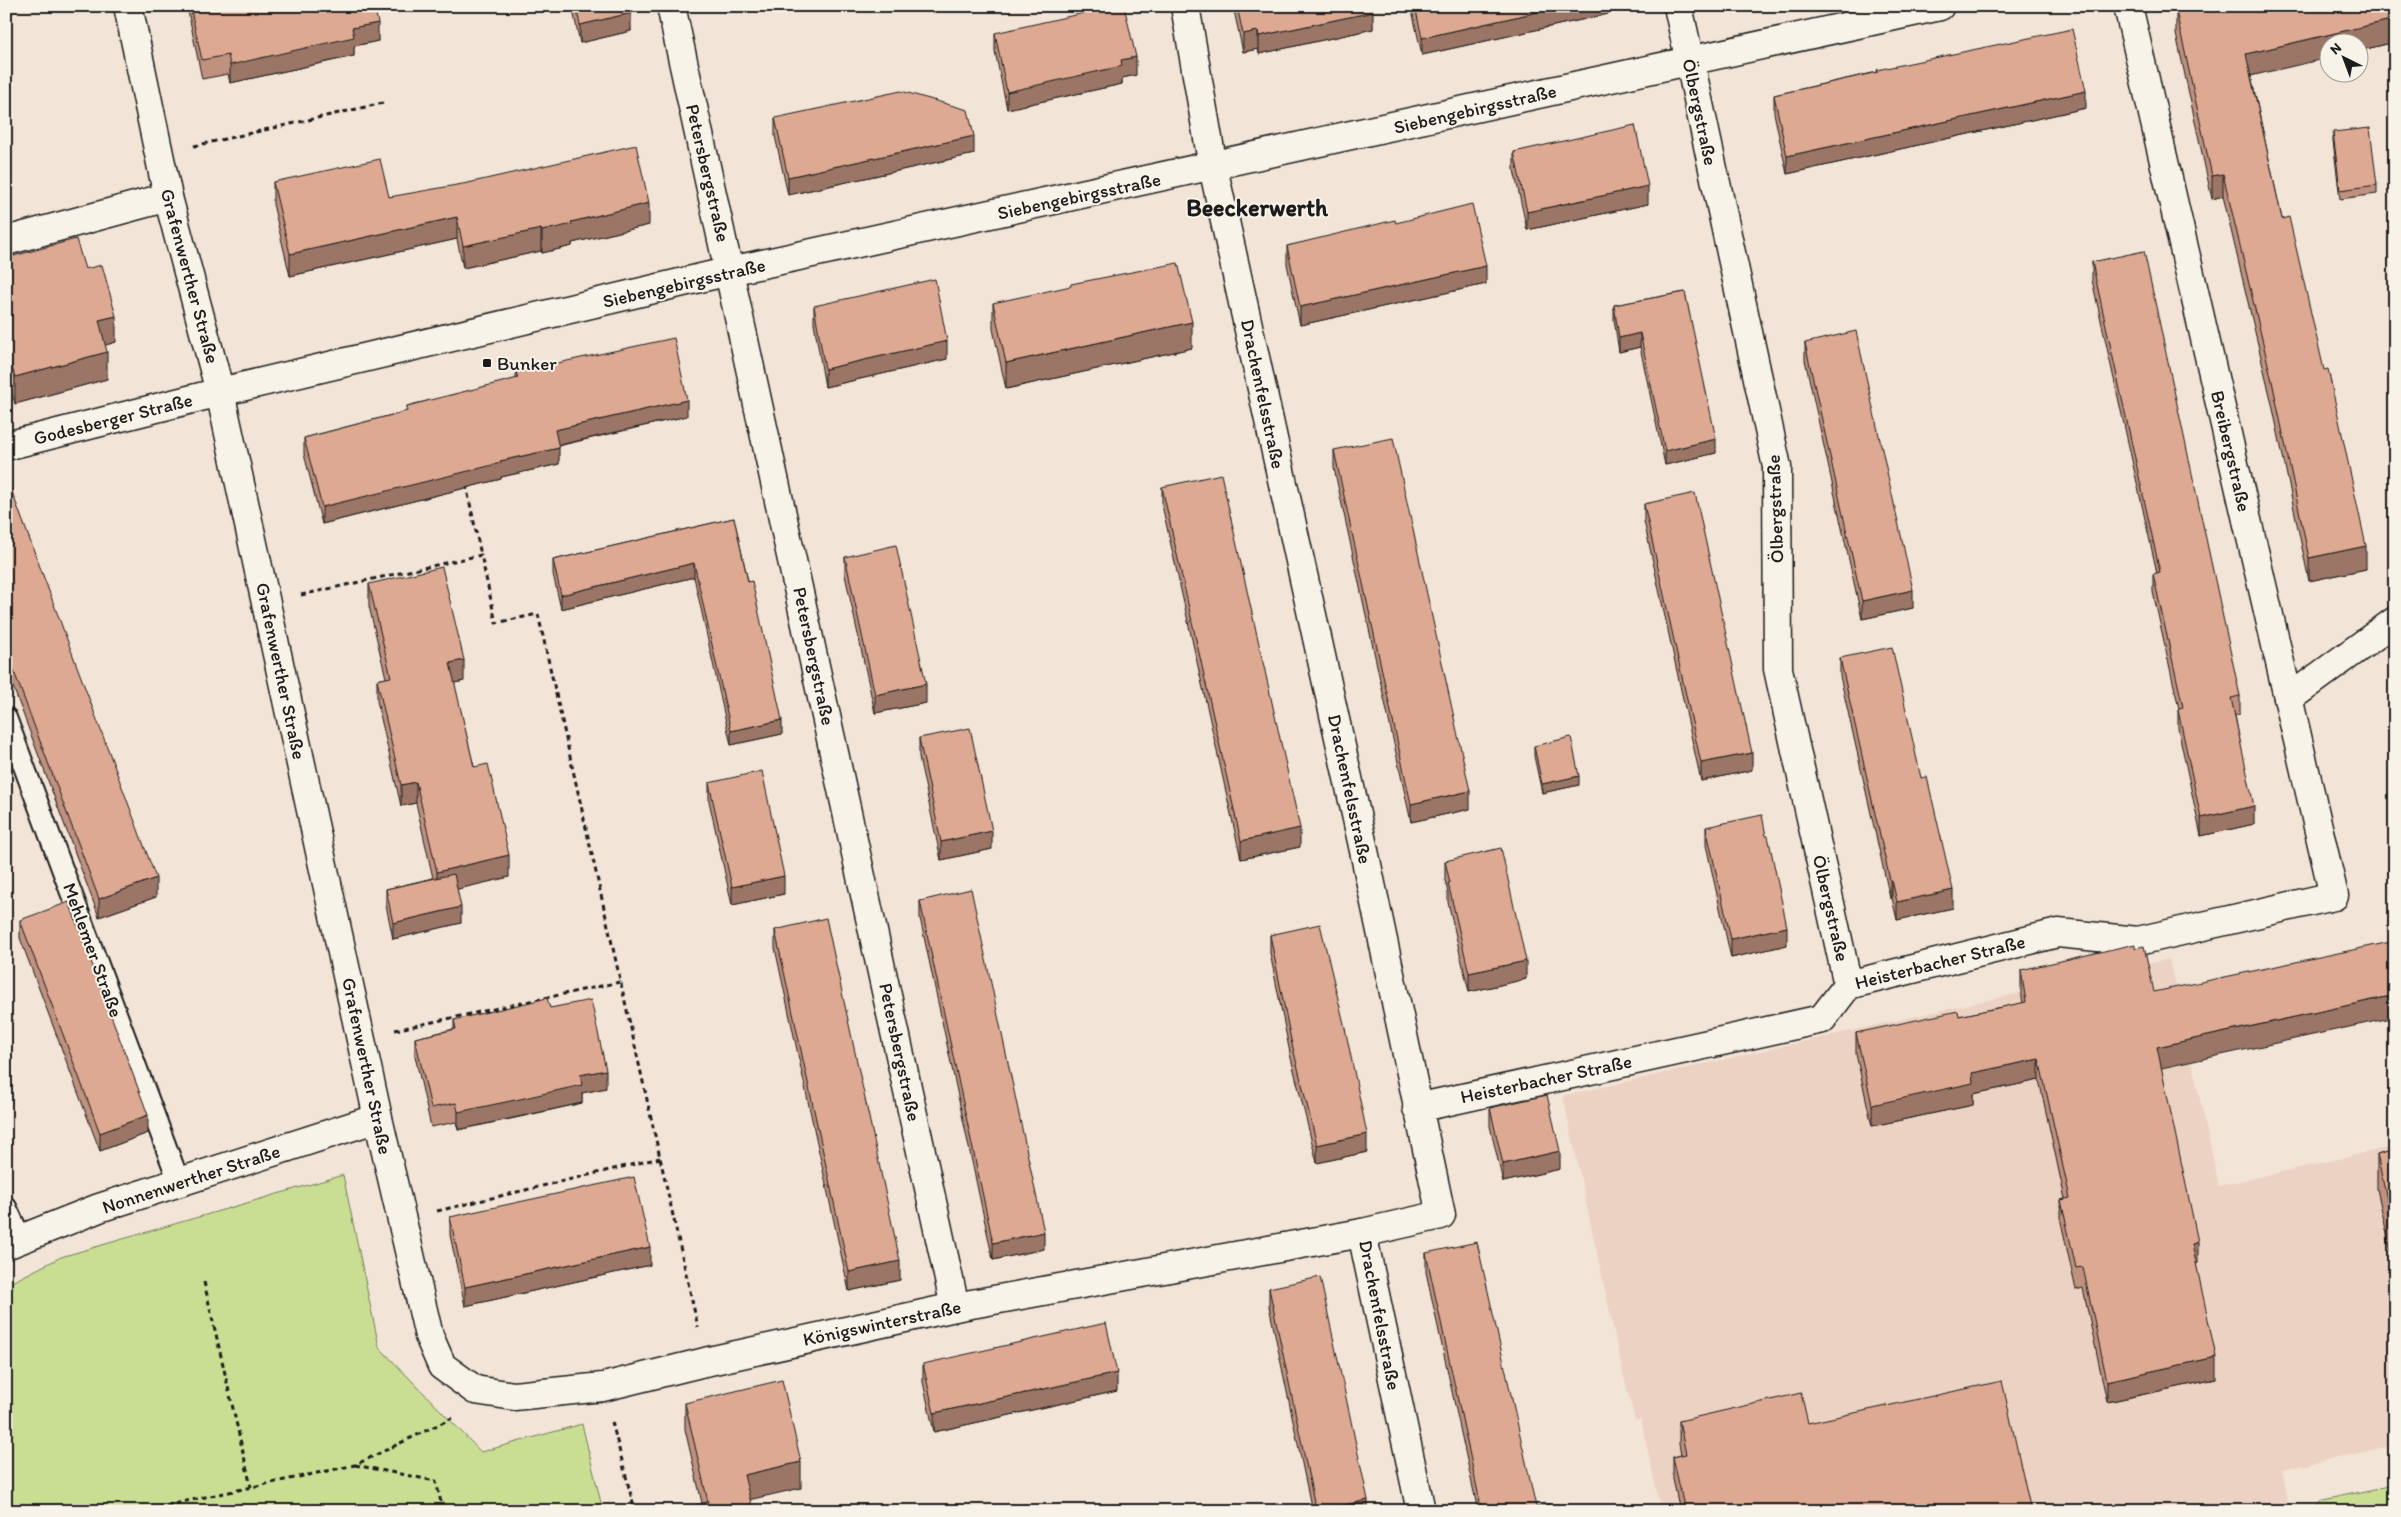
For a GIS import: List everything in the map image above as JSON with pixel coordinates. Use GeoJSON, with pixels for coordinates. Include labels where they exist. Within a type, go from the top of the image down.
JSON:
{"type":"FeatureCollection","features":[{"type":"Feature","properties":{"kind":"street","name":"Grafenwerther Straße"},"geometry":{"type":"LineString","coordinates":[[128,6],[168,197],[220,392],[360,1037],[429,1336]]}},
{"type":"Feature","properties":{"kind":"street","name":"Petersbergstraße"},"geometry":{"type":"LineString","coordinates":[[671,6],[955,1307]]}},
{"type":"Feature","properties":{"kind":"street","name":"Drachenfelsstraße"},"geometry":{"type":"LineString","coordinates":[[1185,6],[1213,167],[1363,846],[1441,1215],[1362,1233],[1421,1511]]}},
{"type":"Feature","properties":{"kind":"street","name":"Ölbergstraße"},"geometry":{"type":"LineString","coordinates":[[1678,6],[1777,467],[1778,669],[1848,985]]}},
{"type":"Feature","properties":{"kind":"street","name":"Siebengebirgsstraße"},"geometry":{"type":"LineString","coordinates":[[220,392],[730,271],[1213,167],[1940,6]]}},
{"type":"Feature","properties":{"kind":"street","name":"Breibergstraße"},"geometry":{"type":"LineString","coordinates":[[2128,6],[2334,896]]}},
{"type":"Feature","properties":{"kind":"street"},"geometry":{"type":"LineString","coordinates":[[6,241],[168,197]]}},
{"type":"Feature","properties":{"kind":"street","name":"Godesberger Straße"},"geometry":{"type":"LineString","coordinates":[[6,446],[220,392]]}},
{"type":"Feature","properties":{"kind":"street"},"geometry":{"type":"LineString","coordinates":[[2288,699],[2395,621]]}},
{"type":"Feature","properties":{"kind":"street","name":"Heisterbacher Straße"},"geometry":{"type":"LineString","coordinates":[[1417,1108],[1822,1019],[1848,985],[2058,932],[2138,942],[2334,896]]}},
{"type":"Feature","properties":{"kind":"street","name":"Nonnenwerther Straße"},"geometry":{"type":"LineString","coordinates":[[13,1242],[99,1208],[378,1118]]}},
{"type":"Feature","properties":{"kind":"street","name":"Königswinterstraße"},"geometry":{"type":"LineString","coordinates":[[429,1336],[442,1366],[475,1390],[514,1396],[604,1387],[705,1362],[955,1307],[1362,1233]]}},
{"type":"Feature","properties":{"kind":"lane","name":"Mehlemer Straße"},"geometry":{"type":"LineString","coordinates":[[6,718],[180,1182]]}},
{"type":"Feature","properties":{"kind":"lane"},"geometry":{"type":"LineString","coordinates":[[6,1207],[13,1242]]}},
{"type":"Feature","properties":{"kind":"path"},"geometry":{"type":"LineString","coordinates":[[159,153],[383,103]]}},
{"type":"Feature","properties":{"kind":"path"},"geometry":{"type":"LineString","coordinates":[[465,481],[496,623],[538,614],[705,1362]]}},
{"type":"Feature","properties":{"kind":"path"},"geometry":{"type":"LineString","coordinates":[[266,603],[481,555]]}},
{"type":"Feature","properties":{"kind":"path"},"geometry":{"type":"LineString","coordinates":[[360,1037],[620,982]]}},
{"type":"Feature","properties":{"kind":"path"},"geometry":{"type":"LineString","coordinates":[[401,1219],[660,1158]]}},
{"type":"Feature","properties":{"kind":"path"},"geometry":{"type":"LineString","coordinates":[[204,1282],[251,1487]]}},
{"type":"Feature","properties":{"kind":"path"},"geometry":{"type":"LineString","coordinates":[[604,1387],[635,1511]]}},
{"type":"Feature","properties":{"kind":"path"},"geometry":{"type":"LineString","coordinates":[[140,1511],[355,1465],[450,1420],[475,1390]]}},
{"type":"Feature","properties":{"kind":"path"},"geometry":{"type":"LineString","coordinates":[[355,1465],[436,1480],[443,1511]]}},
{"type":"Feature","properties":{"kind":"shaded area"},"geometry":{"type":"Polygon","coordinates":[[[2169,959],[2219,1186],[2395,1146],[2395,1445],[2282,1470],[2290,1511],[1661,1511],[1641,1419],[1635,1420],[1623,1373],[1563,1096],[2169,959]]]}},
{"type":"Feature","properties":{"kind":"green space"},"geometry":{"type":"Polygon","coordinates":[[[343,1175],[379,1347],[481,1452],[582,1424],[603,1511],[6,1511],[6,1285],[61,1257],[343,1175]]]}},
{"type":"Feature","properties":{"kind":"green space"},"geometry":{"type":"Polygon","coordinates":[[[2395,1485],[2395,1511],[2313,1511],[2322,1500],[2395,1485]]]}},
{"type":"Feature","properties":{"kind":"building"},"geometry":{"type":"Polygon","coordinates":[[[190,6],[374,6],[378,23],[352,28],[354,37],[230,65],[228,55],[202,60],[190,6]]]}},
{"type":"Feature","properties":{"kind":"building"},"geometry":{"type":"Polygon","coordinates":[[[576,6],[629,6],[631,13],[580,25],[576,6]]]}},
{"type":"Feature","properties":{"kind":"building"},"geometry":{"type":"Polygon","coordinates":[[[1115,6],[1124,6],[1136,57],[1121,60],[1122,66],[1007,92],[995,33],[1115,6]]]}},
{"type":"Feature","properties":{"kind":"building"},"geometry":{"type":"Polygon","coordinates":[[[1237,6],[1372,6],[1373,12],[1259,36],[1258,31],[1243,34],[1237,6]]]}},
{"type":"Feature","properties":{"kind":"building"},"geometry":{"type":"Polygon","coordinates":[[[1415,6],[1564,6],[1422,38],[1415,6]]]}},
{"type":"Feature","properties":{"kind":"building"},"geometry":{"type":"Polygon","coordinates":[[[2197,6],[2395,6],[2395,19],[2340,32],[2318,32],[2318,37],[2246,54],[2282,219],[2289,217],[2324,370],[2328,369],[2366,546],[2309,558],[2272,381],[2223,174],[2212,176],[2176,11],[2197,6]]]}},
{"type":"Feature","properties":{"kind":"building"},"geometry":{"type":"Polygon","coordinates":[[[2072,29],[2086,91],[1787,156],[1774,95],[1878,72],[1877,70],[2072,29]]]}},
{"type":"Feature","properties":{"kind":"building"},"geometry":{"type":"Polygon","coordinates":[[[901,91],[968,110],[974,136],[788,177],[775,118],[901,91]]]}},
{"type":"Feature","properties":{"kind":"building"},"geometry":{"type":"Polygon","coordinates":[[[1635,125],[1648,186],[1527,212],[1514,152],[1635,125]]]}},
{"type":"Feature","properties":{"kind":"building"},"geometry":{"type":"Polygon","coordinates":[[[2370,128],[2377,185],[2340,190],[2333,132],[2370,128]]]}},
{"type":"Feature","properties":{"kind":"building"},"geometry":{"type":"Polygon","coordinates":[[[636,145],[649,203],[542,231],[541,229],[463,246],[457,217],[290,254],[273,182],[380,159],[389,197],[468,183],[636,145]]]}},
{"type":"Feature","properties":{"kind":"building"},"geometry":{"type":"Polygon","coordinates":[[[1472,204],[1486,266],[1300,307],[1287,246],[1395,220],[1396,223],[1472,204]]]}},
{"type":"Feature","properties":{"kind":"building"},"geometry":{"type":"Polygon","coordinates":[[[76,239],[85,269],[102,265],[116,316],[99,320],[107,352],[15,377],[6,346],[6,258],[76,239]]]}},
{"type":"Feature","properties":{"kind":"building"},"geometry":{"type":"Polygon","coordinates":[[[2144,251],[2240,696],[2231,698],[2254,806],[2201,818],[2178,710],[2183,707],[2153,574],[2160,572],[2092,262],[2144,251]]]}},
{"type":"Feature","properties":{"kind":"building"},"geometry":{"type":"Polygon","coordinates":[[[1178,263],[1192,322],[1006,363],[993,303],[1071,286],[1071,284],[1178,263]]]}},
{"type":"Feature","properties":{"kind":"building"},"geometry":{"type":"Polygon","coordinates":[[[935,279],[947,341],[825,369],[814,306],[935,279]]]}},
{"type":"Feature","properties":{"kind":"building"},"geometry":{"type":"Polygon","coordinates":[[[1685,292],[1716,439],[1665,451],[1640,333],[1619,338],[1614,305],[1685,292]]]}},
{"type":"Feature","properties":{"kind":"building"},"geometry":{"type":"Polygon","coordinates":[[[1856,331],[1913,590],[1862,601],[1805,343],[1856,331]]]}},
{"type":"Feature","properties":{"kind":"building"},"geometry":{"type":"Polygon","coordinates":[[[674,338],[687,400],[555,430],[559,448],[500,461],[501,463],[322,507],[304,438],[407,411],[407,406],[518,378],[516,372],[674,338]]]}},
{"type":"Feature","properties":{"kind":"building"},"geometry":{"type":"Polygon","coordinates":[[[1393,438],[1470,791],[1411,804],[1334,450],[1393,438]]]}},
{"type":"Feature","properties":{"kind":"building"},"geometry":{"type":"Polygon","coordinates":[[[1221,474],[1300,828],[1241,841],[1162,487],[1221,474]]]}},
{"type":"Feature","properties":{"kind":"building"},"geometry":{"type":"Polygon","coordinates":[[[6,476],[156,878],[99,899],[6,650],[6,476]]]}},
{"type":"Feature","properties":{"kind":"building"},"geometry":{"type":"Polygon","coordinates":[[[1695,493],[1752,753],[1701,763],[1644,504],[1695,493]]]}},
{"type":"Feature","properties":{"kind":"building"},"geometry":{"type":"Polygon","coordinates":[[[734,518],[748,582],[752,581],[782,720],[731,731],[694,563],[561,595],[553,560],[734,518]]]}},
{"type":"Feature","properties":{"kind":"building"},"geometry":{"type":"Polygon","coordinates":[[[896,545],[926,684],[875,695],[845,557],[896,545]]]}},
{"type":"Feature","properties":{"kind":"building"},"geometry":{"type":"Polygon","coordinates":[[[442,567],[464,660],[450,663],[474,767],[488,764],[509,855],[437,872],[416,782],[401,785],[377,680],[391,677],[369,584],[442,567]]]}},
{"type":"Feature","properties":{"kind":"building"},"geometry":{"type":"Polygon","coordinates":[[[1892,647],[1921,778],[1927,777],[1953,890],[1897,902],[1892,880],[1890,880],[1840,658],[1892,647]]]}},
{"type":"Feature","properties":{"kind":"building"},"geometry":{"type":"Polygon","coordinates":[[[970,728],[992,831],[941,842],[919,738],[970,728]]]}},
{"type":"Feature","properties":{"kind":"building"},"geometry":{"type":"Polygon","coordinates":[[[1571,737],[1579,776],[1542,784],[1534,746],[1571,737]]]}},
{"type":"Feature","properties":{"kind":"building"},"geometry":{"type":"Polygon","coordinates":[[[762,771],[784,876],[732,887],[709,783],[762,771]]]}},
{"type":"Feature","properties":{"kind":"building"},"geometry":{"type":"Polygon","coordinates":[[[1762,815],[1787,927],[1731,939],[1706,827],[1762,815]]]}},
{"type":"Feature","properties":{"kind":"building"},"geometry":{"type":"Polygon","coordinates":[[[1501,848],[1526,961],[1469,973],[1448,883],[1450,883],[1445,861],[1501,848]]]}},
{"type":"Feature","properties":{"kind":"building"},"geometry":{"type":"Polygon","coordinates":[[[454,874],[461,907],[393,923],[386,889],[454,874]]]}},
{"type":"Feature","properties":{"kind":"building"},"geometry":{"type":"Polygon","coordinates":[[[971,889],[1044,1232],[993,1243],[920,901],[971,889]]]}},
{"type":"Feature","properties":{"kind":"building"},"geometry":{"type":"Polygon","coordinates":[[[69,902],[148,1115],[100,1133],[20,920],[69,902]]]}},
{"type":"Feature","properties":{"kind":"building"},"geometry":{"type":"Polygon","coordinates":[[[826,918],[900,1261],[849,1272],[775,930],[826,918]]]}},
{"type":"Feature","properties":{"kind":"building"},"geometry":{"type":"Polygon","coordinates":[[[1320,924],[1345,1028],[1367,1134],[1317,1145],[1291,1040],[1270,935],[1320,924]]]}},
{"type":"Feature","properties":{"kind":"building"},"geometry":{"type":"Polygon","coordinates":[[[2395,941],[2395,995],[2157,1047],[2198,1242],[2192,1244],[2216,1357],[2107,1381],[2083,1267],[2076,1268],[2061,1200],[2070,1198],[2039,1059],[1972,1073],[1973,1083],[1872,1105],[1856,1033],[1958,1011],[1959,1016],[2026,1002],[2021,970],[2135,944],[2135,948],[2144,946],[2154,992],[2395,941]]]}},
{"type":"Feature","properties":{"kind":"building"},"geometry":{"type":"Polygon","coordinates":[[[547,998],[550,1008],[591,1000],[606,1070],[580,1075],[582,1085],[520,1099],[458,1112],[456,1103],[431,1108],[415,1038],[456,1029],[454,1020],[547,998]]]}},
{"type":"Feature","properties":{"kind":"building"},"geometry":{"type":"Polygon","coordinates":[[[1547,1095],[1560,1151],[1503,1164],[1490,1108],[1547,1095]]]}},
{"type":"Feature","properties":{"kind":"building"},"geometry":{"type":"Polygon","coordinates":[[[2395,1150],[2395,1235],[2377,1155],[2395,1150]]]}},
{"type":"Feature","properties":{"kind":"building"},"geometry":{"type":"Polygon","coordinates":[[[634,1177],[650,1247],[465,1287],[450,1217],[634,1177]]]}},
{"type":"Feature","properties":{"kind":"building"},"geometry":{"type":"Polygon","coordinates":[[[1477,1242],[1536,1507],[1549,1504],[1550,1511],[1482,1511],[1426,1253],[1477,1242]]]}},
{"type":"Feature","properties":{"kind":"building"},"geometry":{"type":"Polygon","coordinates":[[[1320,1277],[1368,1500],[1316,1511],[1269,1288],[1320,1277]]]}},
{"type":"Feature","properties":{"kind":"building"},"geometry":{"type":"Polygon","coordinates":[[[1106,1323],[1117,1373],[934,1413],[923,1364],[1106,1323]]]}},
{"type":"Feature","properties":{"kind":"building"},"geometry":{"type":"Polygon","coordinates":[[[782,1380],[801,1462],[744,1475],[753,1511],[673,1511],[708,1502],[685,1403],[782,1380]]]}},
{"type":"Feature","properties":{"kind":"building"},"geometry":{"type":"Polygon","coordinates":[[[2002,1381],[2031,1511],[1685,1511],[1673,1457],[1686,1454],[1679,1421],[1801,1393],[1808,1423],[2002,1381]]]}},
{"type":"Feature","properties":{"kind":"place","name":"Bunker"},"geometry":{"type":"Point","coordinates":[487,363]}},
{"type":"Feature","properties":{"kind":"district","name":"Beeckerwerth"},"geometry":{"type":"Point","coordinates":[1257,207]}}]}
